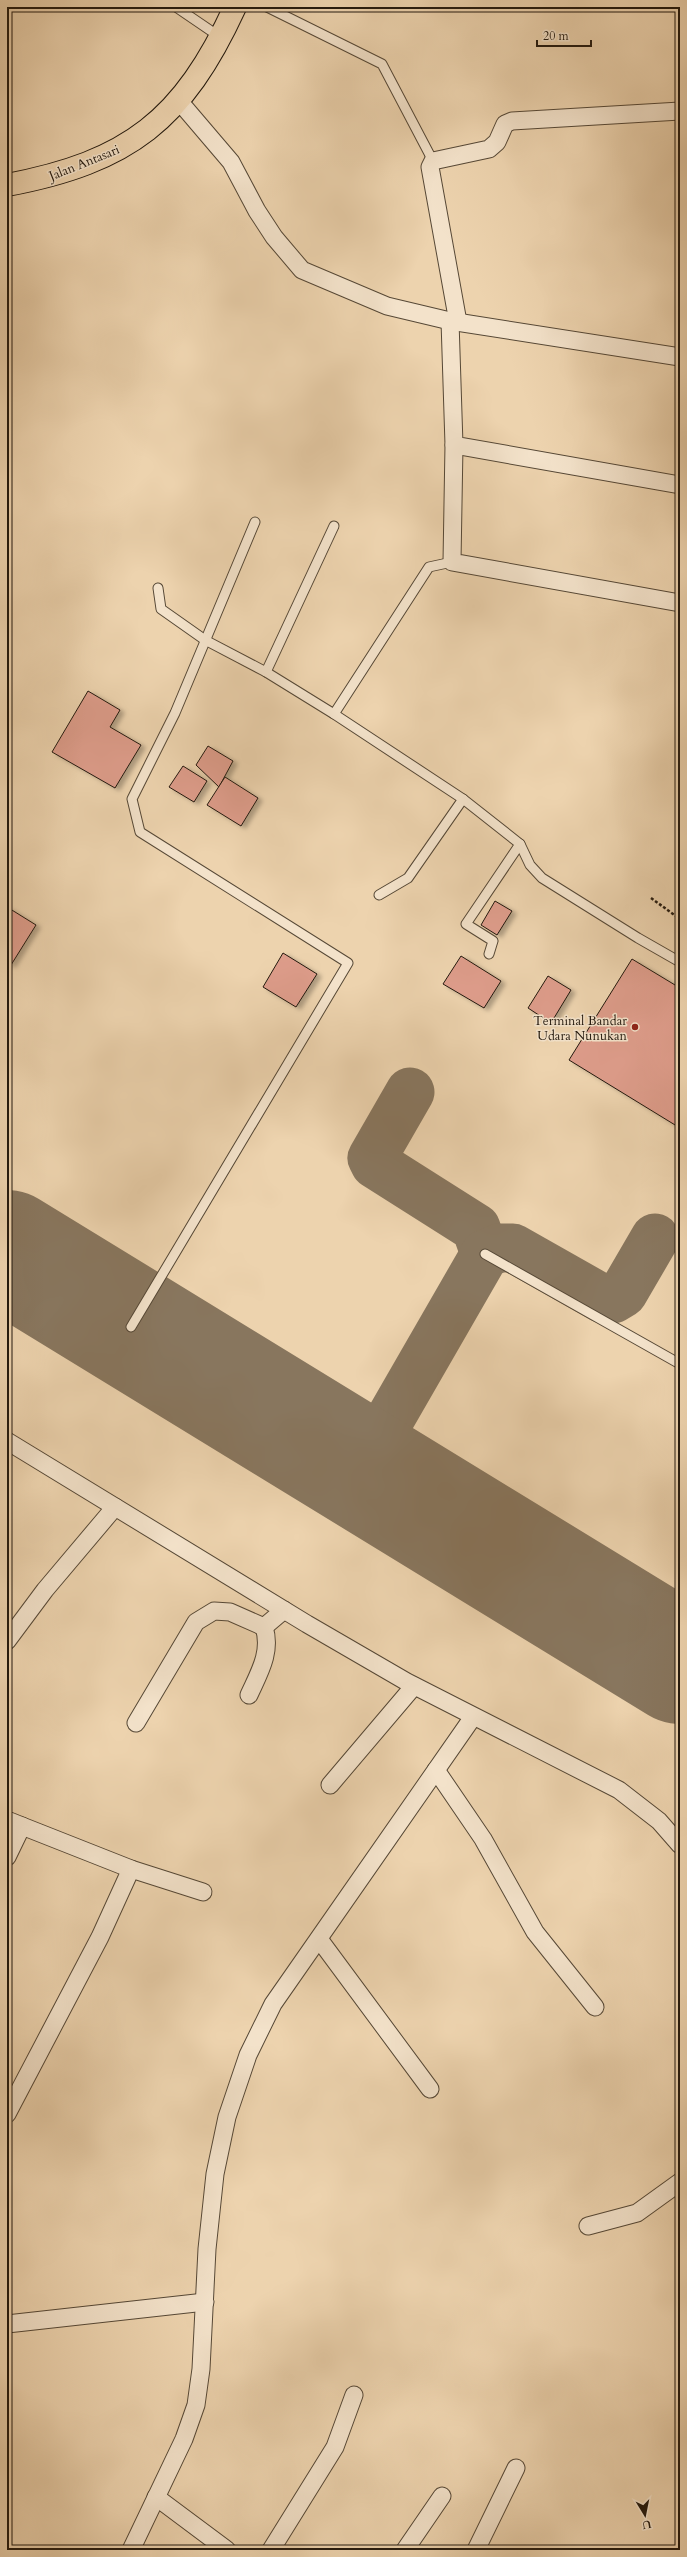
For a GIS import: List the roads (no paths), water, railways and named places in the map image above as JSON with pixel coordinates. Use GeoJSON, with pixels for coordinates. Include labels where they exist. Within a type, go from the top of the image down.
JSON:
{"type":"FeatureCollection","features":[{"type":"Feature","properties":{"kind":"highway","name":"Jalan Antasari"},"geometry":{"type":"LineString","coordinates":[[7,185],[48,177],[113,153],[149,129],[179,101],[199,75],[221,38],[235,7]]}},
{"type":"Feature","properties":{"kind":"street"},"geometry":{"type":"LineString","coordinates":[[179,101],[231,162],[261,217],[297,266],[358,295],[387,306],[454,322],[680,357]]}},
{"type":"Feature","properties":{"kind":"street"},"geometry":{"type":"LineString","coordinates":[[680,111],[512,122],[504,124],[497,142],[489,149],[433,161],[430,167],[454,322],[452,562],[680,604]]}},
{"type":"Feature","properties":{"kind":"street"},"geometry":{"type":"LineString","coordinates":[[454,445],[680,485]]}},
{"type":"Feature","properties":{"kind":"street"},"geometry":{"type":"LineString","coordinates":[[7,1441],[284,1610],[414,1686],[619,1790],[659,1821],[680,1845]]}},
{"type":"Feature","properties":{"kind":"street"},"geometry":{"type":"LineString","coordinates":[[7,1641],[45,1590],[115,1507]]}},
{"type":"Feature","properties":{"kind":"street"},"geometry":{"type":"LineString","coordinates":[[264,1628],[284,1610]]}},
{"type":"Feature","properties":{"kind":"street"},"geometry":{"type":"LineString","coordinates":[[136,1723],[196,1622],[214,1611],[230,1612],[264,1628],[267,1637],[266,1656],[249,1695]]}},
{"type":"Feature","properties":{"kind":"street"},"geometry":{"type":"LineString","coordinates":[[330,1785],[414,1686]]}},
{"type":"Feature","properties":{"kind":"street"},"geometry":{"type":"LineString","coordinates":[[131,2550],[184,2439],[196,2405],[201,2369],[207,2249],[215,2174],[227,2117],[248,2055],[273,2004],[473,1717]]}},
{"type":"Feature","properties":{"kind":"street"},"geometry":{"type":"LineString","coordinates":[[436,1770],[483,1839],[536,1932],[595,2007]]}},
{"type":"Feature","properties":{"kind":"street"},"geometry":{"type":"LineString","coordinates":[[7,1857],[15,1823],[131,1869],[203,1892]]}},
{"type":"Feature","properties":{"kind":"street"},"geometry":{"type":"LineString","coordinates":[[7,2114],[100,1937],[131,1869]]}},
{"type":"Feature","properties":{"kind":"street"},"geometry":{"type":"LineString","coordinates":[[319,1939],[430,2089]]}},
{"type":"Feature","properties":{"kind":"street"},"geometry":{"type":"LineString","coordinates":[[588,2226],[637,2213],[680,2182]]}},
{"type":"Feature","properties":{"kind":"street"},"geometry":{"type":"LineString","coordinates":[[7,2324],[205,2302]]}},
{"type":"Feature","properties":{"kind":"street"},"geometry":{"type":"LineString","coordinates":[[271,2550],[335,2447],[354,2395]]}},
{"type":"Feature","properties":{"kind":"street"},"geometry":{"type":"LineString","coordinates":[[476,2550],[516,2468]]}},
{"type":"Feature","properties":{"kind":"street"},"geometry":{"type":"LineString","coordinates":[[405,2550],[442,2496]]}},
{"type":"Feature","properties":{"kind":"street"},"geometry":{"type":"LineString","coordinates":[[156,2497],[227,2550]]}},
{"type":"Feature","properties":{"kind":"lane"},"geometry":{"type":"LineString","coordinates":[[176,7],[221,38]]}},
{"type":"Feature","properties":{"kind":"lane"},"geometry":{"type":"LineString","coordinates":[[267,7],[382,64],[433,161]]}},
{"type":"Feature","properties":{"kind":"lane"},"geometry":{"type":"LineString","coordinates":[[132,1327],[348,963],[140,832],[132,799],[175,713],[256,522]]}},
{"type":"Feature","properties":{"kind":"lane"},"geometry":{"type":"LineString","coordinates":[[266,672],[334,526]]}},
{"type":"Feature","properties":{"kind":"lane"},"geometry":{"type":"LineString","coordinates":[[334,714],[429,567],[452,562]]}},
{"type":"Feature","properties":{"kind":"lane"},"geometry":{"type":"LineString","coordinates":[[158,588],[162,609],[205,640],[266,672],[334,714],[463,799],[520,844],[530,865],[542,878],[638,938],[680,962]]}},
{"type":"Feature","properties":{"kind":"lane"},"geometry":{"type":"LineString","coordinates":[[379,895],[408,878],[463,799]]}},
{"type":"Feature","properties":{"kind":"lane"},"geometry":{"type":"LineString","coordinates":[[489,954],[493,942],[466,924],[520,844]]}},
{"type":"Feature","properties":{"kind":"lane"},"geometry":{"type":"LineString","coordinates":[[485,1254],[680,1364]]}},
{"type":"Feature","properties":{"kind":"place","name":"Terminal Bandar Udara Nunukan"},"geometry":{"type":"Point","coordinates":[635,1027]}}]}
